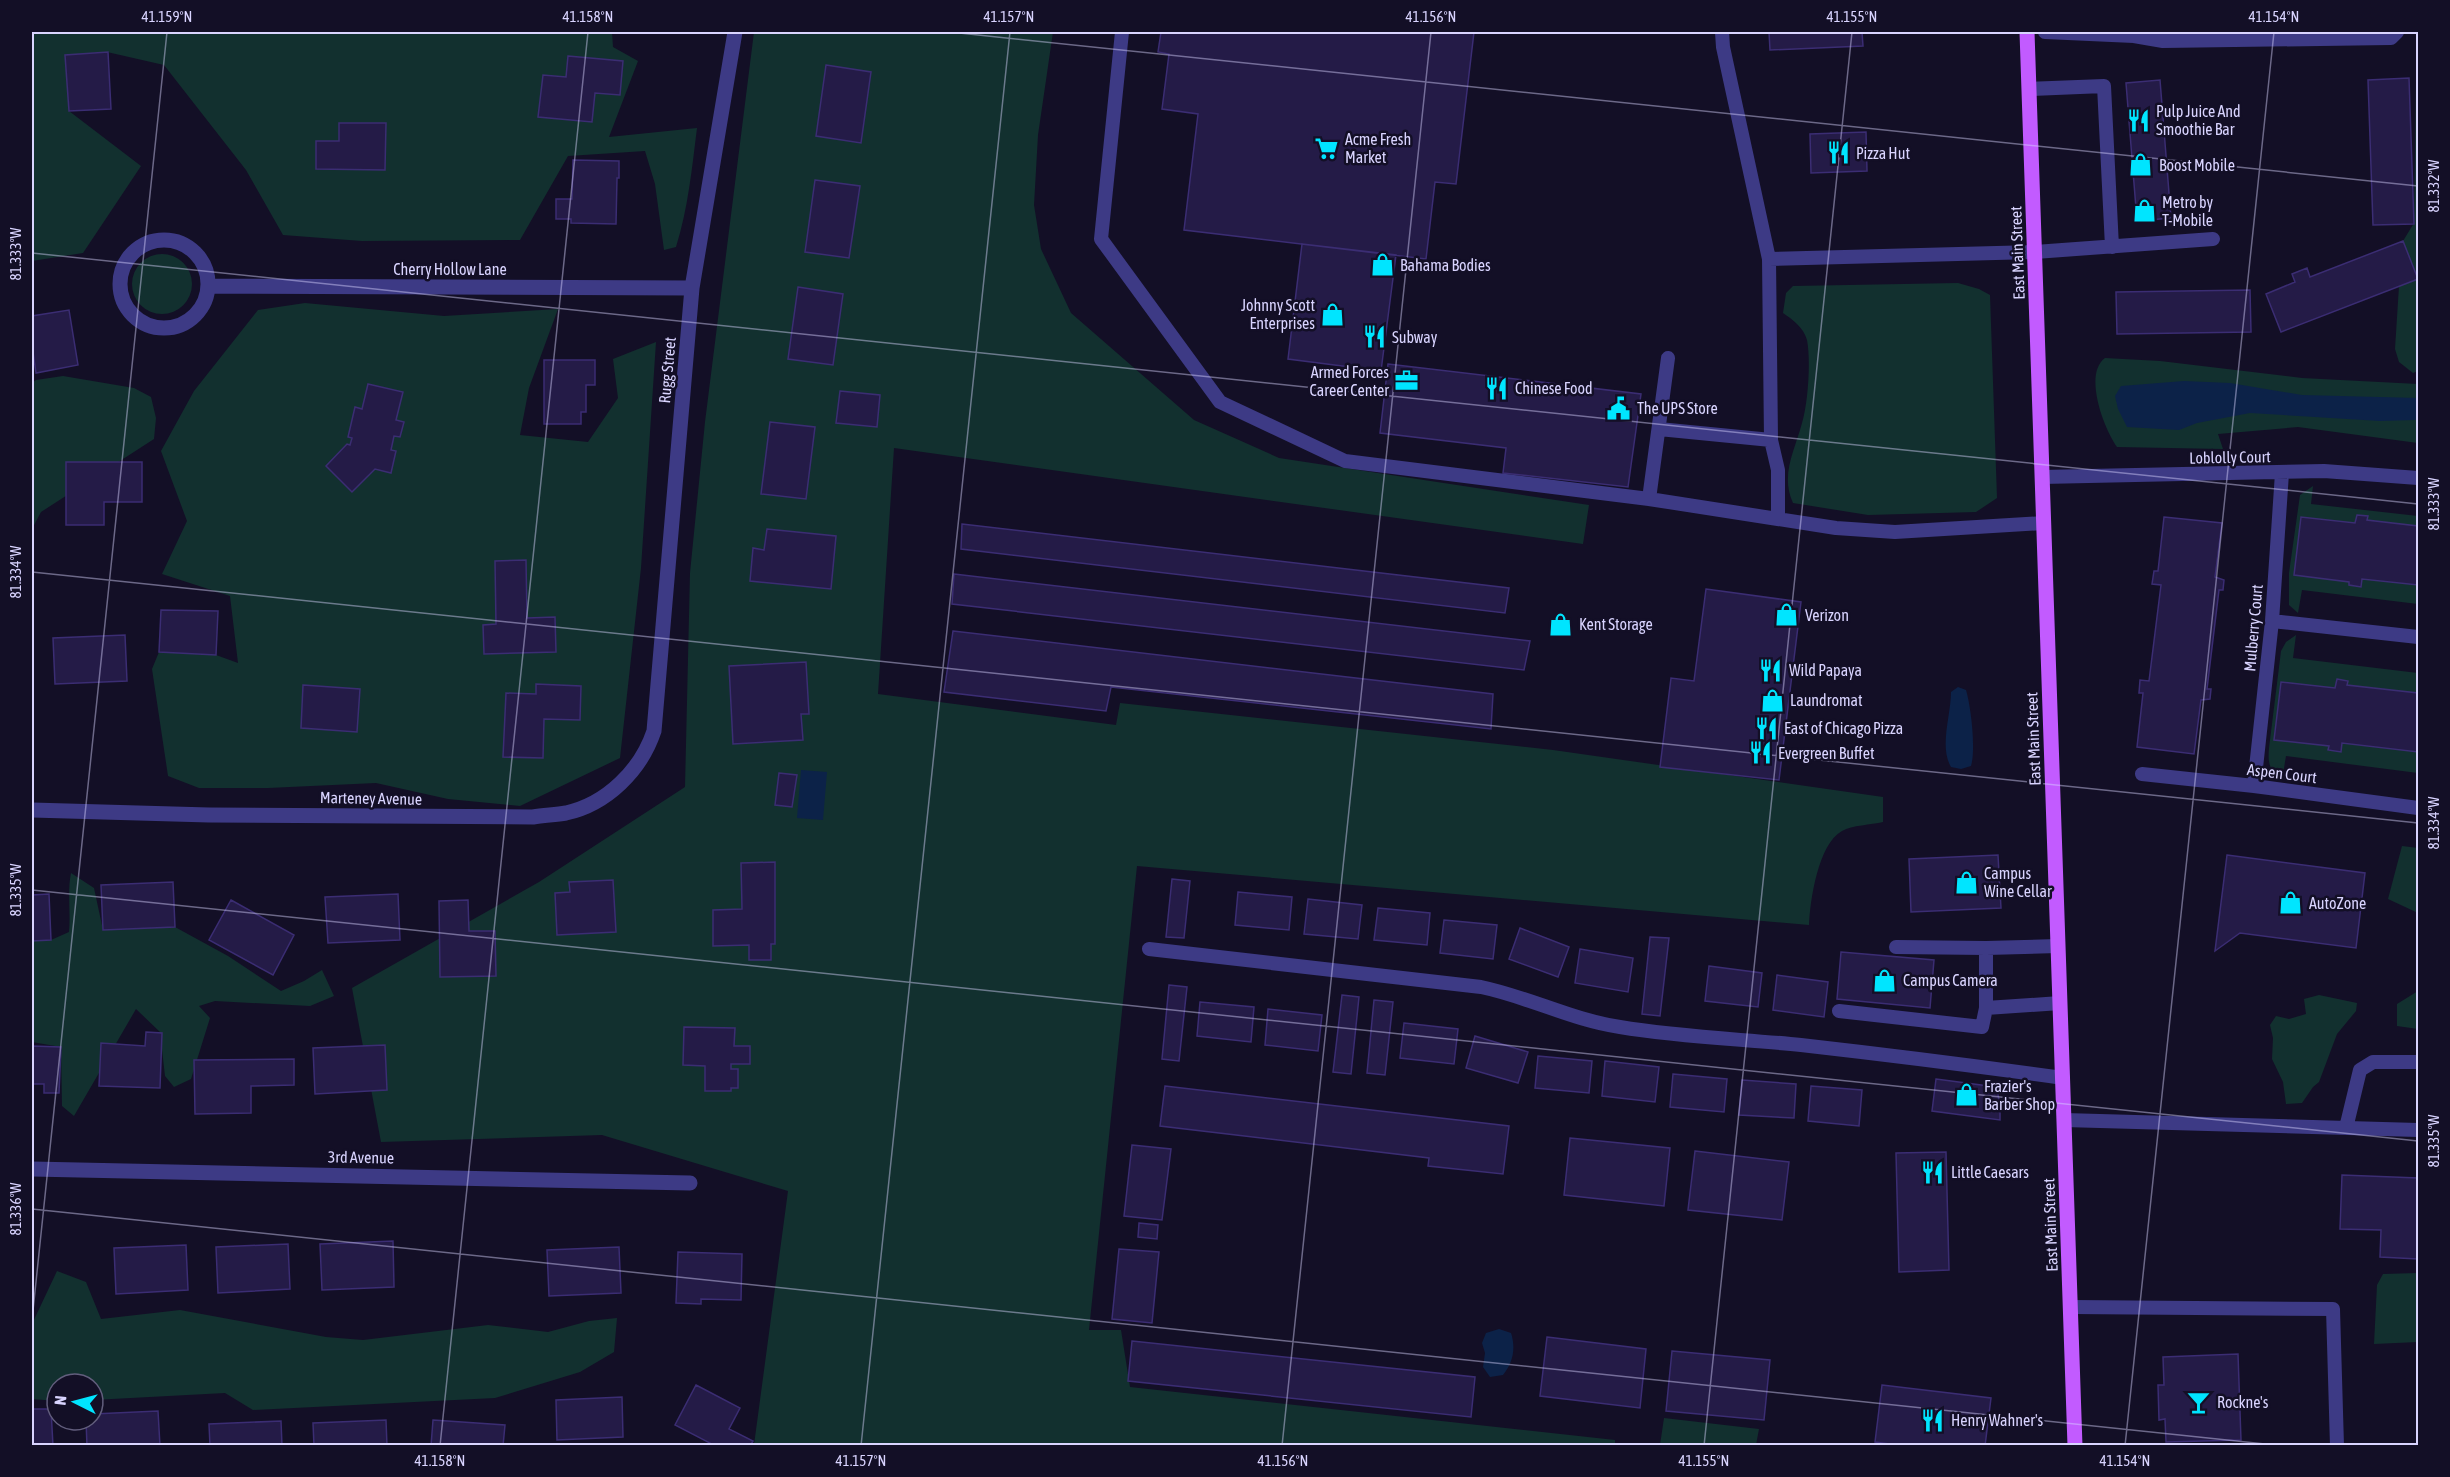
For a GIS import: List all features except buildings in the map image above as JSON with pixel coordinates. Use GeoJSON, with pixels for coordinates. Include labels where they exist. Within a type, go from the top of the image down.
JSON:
{"type":"FeatureCollection","features":[{"type":"Feature","properties":{"kind":"main road","name":"East Main Street"},"geometry":{"type":"LineString","coordinates":[[2027,32],[2075,1446]]}},
{"type":"Feature","properties":{"kind":"street","name":"Rugg Street"},"geometry":{"type":"LineString","coordinates":[[656,714],[692,288],[735,32]]}},
{"type":"Feature","properties":{"kind":"street"},"geometry":{"type":"LineString","coordinates":[[159,240],[174,241],[188,248],[199,258],[206,271],[208,286],[205,300],[198,313],[187,322],[174,328],[160,329],[134,318],[125,307],[120,294],[120,279],[124,265],[133,253],[145,244],[159,240]]}},
{"type":"Feature","properties":{"kind":"street","name":"Cherry Hollow Lane"},"geometry":{"type":"LineString","coordinates":[[208,286],[692,288]]}},
{"type":"Feature","properties":{"kind":"street","name":"Marteney Avenue"},"geometry":{"type":"LineString","coordinates":[[32,810],[494,818],[566,813],[588,805],[604,795],[624,780],[639,764],[649,748],[656,714]]}},
{"type":"Feature","properties":{"kind":"street","name":"3rd Avenue"},"geometry":{"type":"LineString","coordinates":[[32,1169],[690,1183]]}},
{"type":"Feature","properties":{"kind":"lane"},"geometry":{"type":"LineString","coordinates":[[1122,32],[1101,239],[1220,402],[1345,462],[1649,499],[1836,528],[1894,532],[2044,523]]}},
{"type":"Feature","properties":{"kind":"lane"},"geometry":{"type":"LineString","coordinates":[[1722,32],[1723,47],[1769,259],[1771,440],[1778,470],[1778,519]]}},
{"type":"Feature","properties":{"kind":"lane"},"geometry":{"type":"LineString","coordinates":[[2045,32],[2134,34],[2163,41],[2391,38],[2397,32]]}},
{"type":"Feature","properties":{"kind":"lane"},"geometry":{"type":"LineString","coordinates":[[2029,90],[2104,86],[2112,247]]}},
{"type":"Feature","properties":{"kind":"lane"},"geometry":{"type":"LineString","coordinates":[[1769,259],[2035,252],[2213,239]]}},
{"type":"Feature","properties":{"kind":"lane"},"geometry":{"type":"LineString","coordinates":[[1649,499],[1668,358]]}},
{"type":"Feature","properties":{"kind":"lane"},"geometry":{"type":"LineString","coordinates":[[1659,429],[1771,440]]}},
{"type":"Feature","properties":{"kind":"lane","name":"Loblolly Court"},"geometry":{"type":"LineString","coordinates":[[2042,477],[2324,471],[2418,478]]}},
{"type":"Feature","properties":{"kind":"lane","name":"Mulberry Court"},"geometry":{"type":"LineString","coordinates":[[2254,786],[2271,621],[2282,473]]}},
{"type":"Feature","properties":{"kind":"lane"},"geometry":{"type":"LineString","coordinates":[[2271,621],[2418,637]]}},
{"type":"Feature","properties":{"kind":"lane","name":"Aspen Court"},"geometry":{"type":"LineString","coordinates":[[2142,774],[2418,808]]}},
{"type":"Feature","properties":{"kind":"lane"},"geometry":{"type":"LineString","coordinates":[[1896,947],[2058,946]]}},
{"type":"Feature","properties":{"kind":"lane"},"geometry":{"type":"LineString","coordinates":[[1839,1011],[1982,1027],[1986,1008],[1986,948]]}},
{"type":"Feature","properties":{"kind":"lane"},"geometry":{"type":"LineString","coordinates":[[1149,949],[1481,987],[1527,998],[1581,1018],[1665,1034],[1801,1045],[2063,1078]]}},
{"type":"Feature","properties":{"kind":"lane"},"geometry":{"type":"LineString","coordinates":[[1986,1008],[2060,1003]]}},
{"type":"Feature","properties":{"kind":"lane"},"geometry":{"type":"LineString","coordinates":[[2346,1128],[2360,1070],[2373,1062],[2418,1062]]}},
{"type":"Feature","properties":{"kind":"lane"},"geometry":{"type":"LineString","coordinates":[[2064,1120],[2418,1130]]}},
{"type":"Feature","properties":{"kind":"lane"},"geometry":{"type":"LineString","coordinates":[[2070,1307],[2333,1309],[2337,1446]]}},
{"type":"Feature","properties":{"kind":"green space"},"geometry":{"type":"Polygon","coordinates":[[[32,32],[612,32],[613,47],[638,61],[609,137],[697,128],[687,203],[676,247],[664,250],[655,184],[645,151],[568,156],[520,240],[362,241],[283,235],[246,170],[164,65],[107,52],[65,55],[69,111],[141,166],[83,253],[32,261],[32,32]]]}},
{"type":"Feature","properties":{"kind":"green space"},"geometry":{"type":"Polygon","coordinates":[[[754,32],[1053,32],[1038,135],[1034,205],[1041,249],[1071,313],[1194,420],[1279,458],[1589,505],[1583,544],[894,448],[878,694],[1116,725],[1120,703],[1553,750],[1883,797],[1883,822],[1846,829],[1834,838],[1827,848],[1817,874],[1809,925],[1137,866],[1089,1330],[1121,1330],[1130,1387],[1615,1440],[1615,1445],[754,1445],[788,1191],[602,1135],[381,1142],[352,988],[539,882],[685,787],[690,573],[705,422],[754,32]]]}},
{"type":"Feature","properties":{"kind":"green space"},"geometry":{"type":"Polygon","coordinates":[[[2418,76],[2418,371],[2413,373],[2399,362],[2395,349],[2399,286],[2417,278],[2403,241],[2414,223],[2416,82],[2418,76]]]}},
{"type":"Feature","properties":{"kind":"green space"},"geometry":{"type":"Polygon","coordinates":[[[156,254],[168,254],[179,259],[187,267],[192,284],[190,296],[179,309],[168,314],[156,314],[145,309],[137,301],[132,290],[132,278],[137,267],[145,259],[156,254]]]}},
{"type":"Feature","properties":{"kind":"green space"},"geometry":{"type":"Polygon","coordinates":[[[1958,283],[1990,295],[1997,498],[1976,512],[1868,515],[1793,503],[1789,493],[1788,473],[1806,405],[1809,359],[1807,340],[1803,332],[1783,313],[1786,293],[1793,286],[1958,283]]]}},
{"type":"Feature","properties":{"kind":"green space"},"geometry":{"type":"Polygon","coordinates":[[[305,303],[444,316],[558,309],[529,388],[520,435],[588,442],[618,398],[613,359],[656,342],[641,568],[620,758],[520,806],[448,799],[376,783],[268,788],[199,788],[168,776],[152,669],[159,652],[216,655],[238,663],[230,596],[162,574],[187,521],[161,451],[194,391],[258,310],[305,303]]]}},
{"type":"Feature","properties":{"kind":"green space"},"geometry":{"type":"Polygon","coordinates":[[[2105,358],[2160,361],[2302,378],[2418,384],[2418,443],[2298,427],[2218,434],[2223,449],[2117,447],[2102,415],[2096,388],[2099,366],[2105,358]]]}},
{"type":"Feature","properties":{"kind":"green space"},"geometry":{"type":"Polygon","coordinates":[[[63,376],[134,388],[151,397],[156,418],[154,439],[41,512],[32,529],[32,383],[36,380],[63,376]]]}},
{"type":"Feature","properties":{"kind":"green space"},"geometry":{"type":"Polygon","coordinates":[[[2313,486],[2311,504],[2418,516],[2418,604],[2302,590],[2298,613],[2289,605],[2289,573],[2300,495],[2313,486]]]}},
{"type":"Feature","properties":{"kind":"green space"},"geometry":{"type":"Polygon","coordinates":[[[2296,635],[2293,658],[2418,673],[2418,773],[2286,756],[2283,774],[2272,769],[2269,762],[2269,748],[2281,651],[2286,642],[2296,635]]]}},
{"type":"Feature","properties":{"kind":"green space"},"geometry":{"type":"Polygon","coordinates":[[[2402,846],[2418,848],[2418,913],[2388,899],[2402,846]]]}},
{"type":"Feature","properties":{"kind":"green space"},"geometry":{"type":"Polygon","coordinates":[[[71,873],[94,888],[103,930],[175,927],[228,956],[281,991],[322,970],[334,996],[310,1006],[215,1001],[199,1006],[210,1018],[191,1079],[174,1087],[165,1076],[160,1032],[136,1009],[74,1116],[62,1106],[61,1047],[32,1042],[32,941],[51,940],[69,932],[71,873]]]}},
{"type":"Feature","properties":{"kind":"green space"},"geometry":{"type":"Polygon","coordinates":[[[2418,991],[2418,1029],[2397,1026],[2397,1004],[2418,991]]]}},
{"type":"Feature","properties":{"kind":"green space"},"geometry":{"type":"Polygon","coordinates":[[[2319,995],[2357,1003],[2356,1011],[2337,1034],[2319,1082],[2302,1103],[2286,1104],[2283,1082],[2272,1059],[2273,1038],[2270,1025],[2276,1016],[2289,1019],[2306,1014],[2304,999],[2319,995]]]}},
{"type":"Feature","properties":{"kind":"green space"},"geometry":{"type":"Polygon","coordinates":[[[57,1271],[86,1282],[101,1319],[180,1310],[326,1337],[363,1340],[488,1325],[548,1332],[589,1321],[617,1318],[614,1352],[580,1372],[495,1398],[253,1410],[225,1393],[105,1399],[105,1372],[45,1372],[45,1400],[32,1399],[32,1324],[57,1271]]]}},
{"type":"Feature","properties":{"kind":"green space"},"geometry":{"type":"Polygon","coordinates":[[[2418,1273],[2418,1342],[2374,1344],[2377,1285],[2383,1274],[2418,1273]]]}},
{"type":"Feature","properties":{"kind":"green space"},"geometry":{"type":"Polygon","coordinates":[[[1664,1418],[1759,1429],[1756,1445],[1660,1445],[1664,1418]]]}},
{"type":"Feature","properties":{"kind":"water"},"geometry":{"type":"Polygon","coordinates":[[[2184,381],[2230,383],[2302,395],[2418,398],[2418,417],[2415,420],[2380,421],[2250,413],[2197,423],[2179,430],[2127,427],[2118,409],[2115,396],[2121,386],[2184,381]]]}},
{"type":"Feature","properties":{"kind":"water"},"geometry":{"type":"Polygon","coordinates":[[[1958,687],[1966,690],[1973,739],[1971,766],[1961,769],[1951,767],[1946,750],[1951,692],[1958,687]]]}},
{"type":"Feature","properties":{"kind":"water"},"geometry":{"type":"Polygon","coordinates":[[[801,770],[827,772],[823,820],[797,818],[801,770]]]}},
{"type":"Feature","properties":{"kind":"water"},"geometry":{"type":"Polygon","coordinates":[[[1499,1329],[1511,1333],[1513,1355],[1503,1375],[1490,1377],[1483,1367],[1485,1353],[1482,1343],[1486,1333],[1499,1329]]]}},
{"type":"Feature","properties":{"kind":"place","name":"Pulp Juice And Smoothie Bar"},"geometry":{"type":"Point","coordinates":[2138,120]}},
{"type":"Feature","properties":{"kind":"place","name":"Acme Fresh Market"},"geometry":{"type":"Point","coordinates":[1327,148]}},
{"type":"Feature","properties":{"kind":"place","name":"Pizza Hut"},"geometry":{"type":"Point","coordinates":[1838,153]}},
{"type":"Feature","properties":{"kind":"place","name":"Boost Mobile"},"geometry":{"type":"Point","coordinates":[2141,165]}},
{"type":"Feature","properties":{"kind":"place","name":"Metro by T-Mobile"},"geometry":{"type":"Point","coordinates":[2144,211]}},
{"type":"Feature","properties":{"kind":"place","name":"Bahama Bodies"},"geometry":{"type":"Point","coordinates":[1382,265]}},
{"type":"Feature","properties":{"kind":"place","name":"Johnny Scott Enterprises"},"geometry":{"type":"Point","coordinates":[1333,314]}},
{"type":"Feature","properties":{"kind":"place","name":"Subway"},"geometry":{"type":"Point","coordinates":[1374,337]}},
{"type":"Feature","properties":{"kind":"place","name":"Armed Forces Career Center"},"geometry":{"type":"Point","coordinates":[1407,381]}},
{"type":"Feature","properties":{"kind":"place","name":"Chinese Food"},"geometry":{"type":"Point","coordinates":[1497,388]}},
{"type":"Feature","properties":{"kind":"place","name":"The UPS Store"},"geometry":{"type":"Point","coordinates":[1619,408]}},
{"type":"Feature","properties":{"kind":"place","name":"Verizon"},"geometry":{"type":"Point","coordinates":[1787,615]}},
{"type":"Feature","properties":{"kind":"place","name":"Kent Storage"},"geometry":{"type":"Point","coordinates":[1561,624]}},
{"type":"Feature","properties":{"kind":"place","name":"Wild Papaya"},"geometry":{"type":"Point","coordinates":[1771,670]}},
{"type":"Feature","properties":{"kind":"place","name":"Laundromat"},"geometry":{"type":"Point","coordinates":[1772,700]}},
{"type":"Feature","properties":{"kind":"place","name":"East of Chicago Pizza"},"geometry":{"type":"Point","coordinates":[1766,728]}},
{"type":"Feature","properties":{"kind":"place","name":"Evergreen Buffet"},"geometry":{"type":"Point","coordinates":[1760,753]}},
{"type":"Feature","properties":{"kind":"place","name":"Campus Wine Cellar"},"geometry":{"type":"Point","coordinates":[1966,882]}},
{"type":"Feature","properties":{"kind":"place","name":"AutoZone"},"geometry":{"type":"Point","coordinates":[2291,903]}},
{"type":"Feature","properties":{"kind":"place","name":"Campus Camera"},"geometry":{"type":"Point","coordinates":[1885,980]}},
{"type":"Feature","properties":{"kind":"place","name":"Frazier's Barber Shop"},"geometry":{"type":"Point","coordinates":[1966,1095]}},
{"type":"Feature","properties":{"kind":"place","name":"Little Caesars"},"geometry":{"type":"Point","coordinates":[1933,1172]}},
{"type":"Feature","properties":{"kind":"place","name":"Rockne's"},"geometry":{"type":"Point","coordinates":[2199,1402]}},
{"type":"Feature","properties":{"kind":"place","name":"Henry Wahner's"},"geometry":{"type":"Point","coordinates":[1933,1420]}}]}
